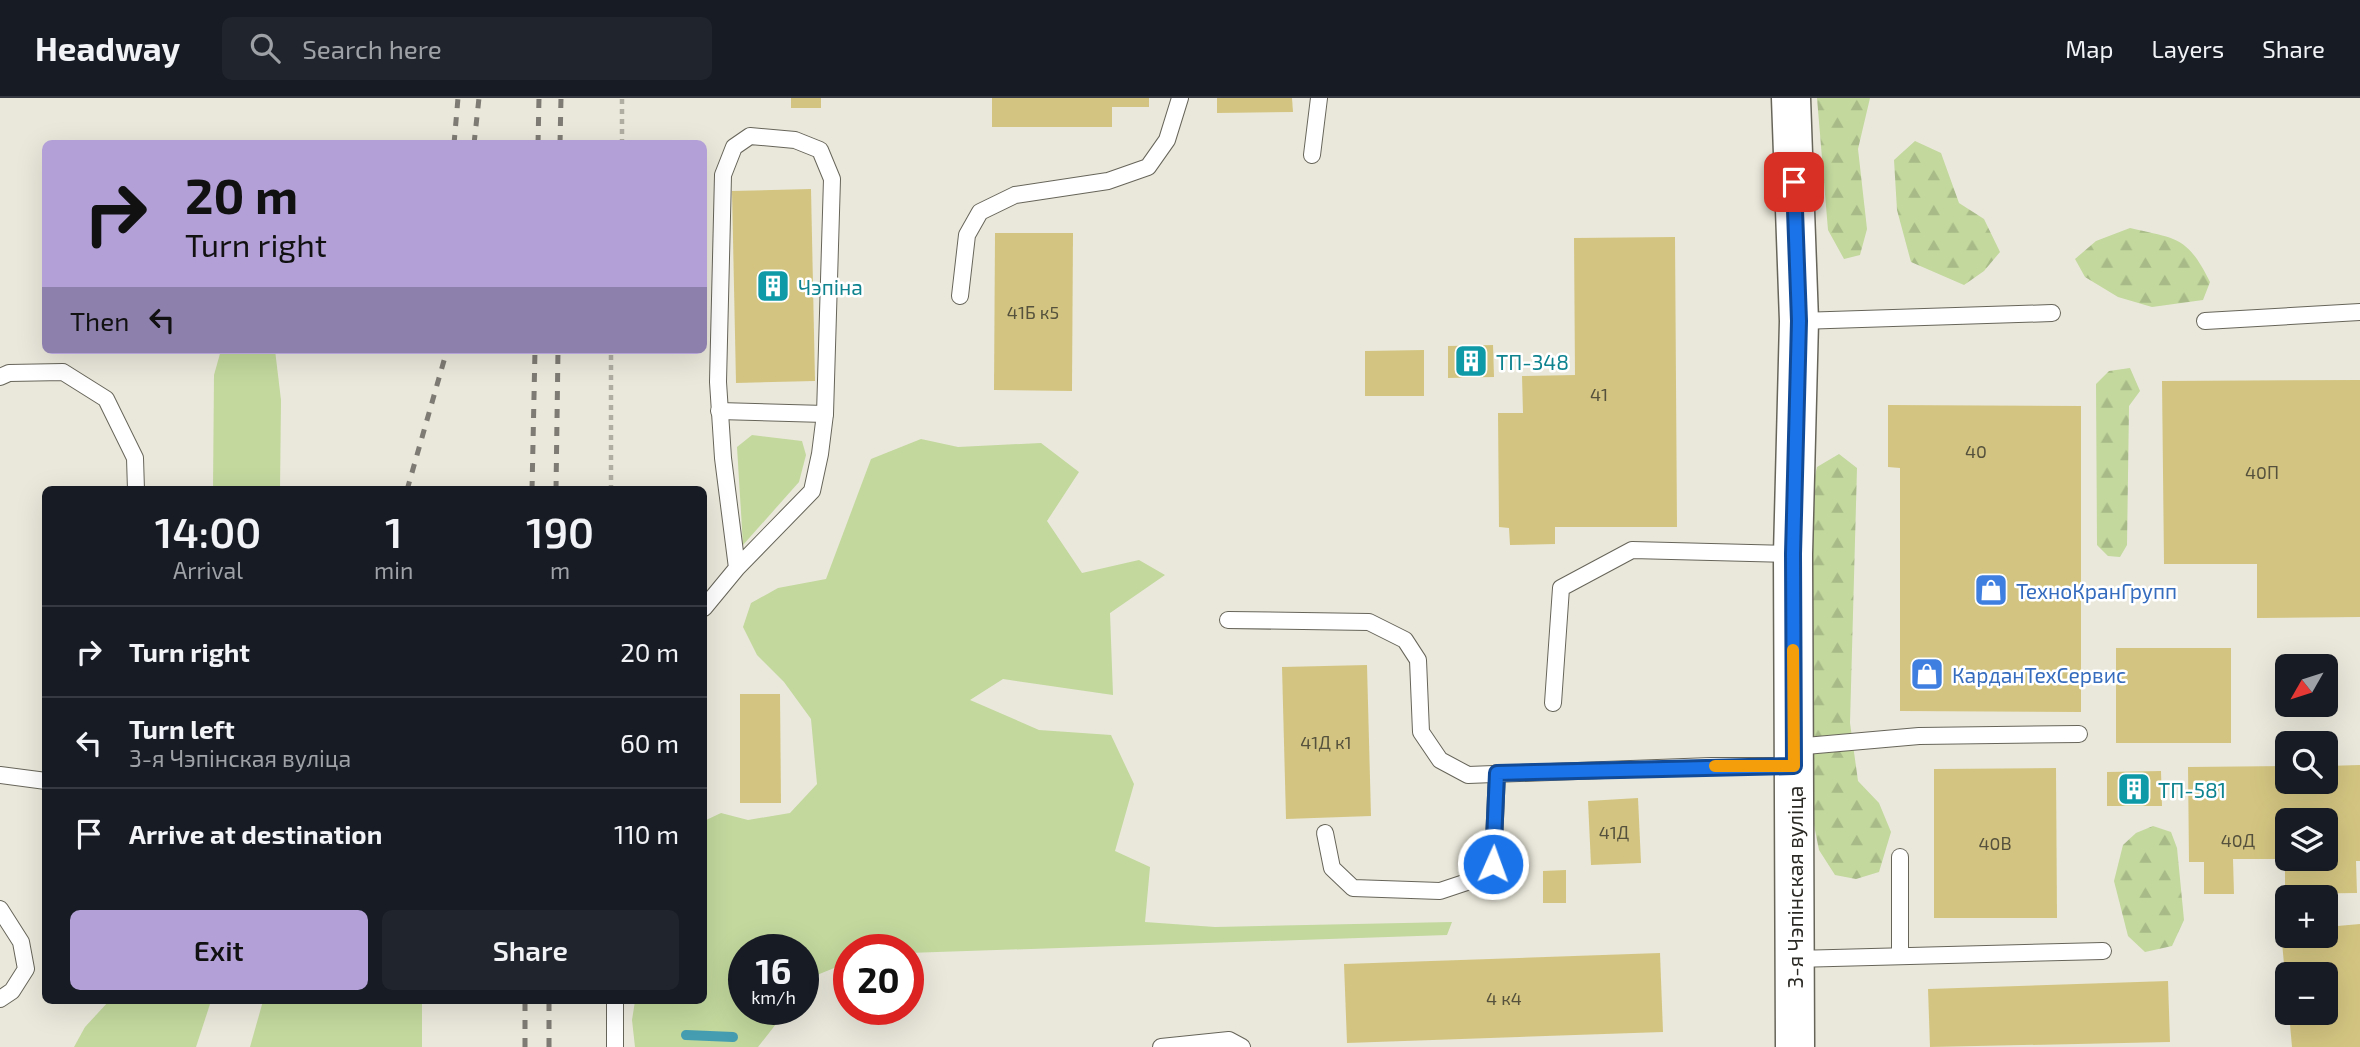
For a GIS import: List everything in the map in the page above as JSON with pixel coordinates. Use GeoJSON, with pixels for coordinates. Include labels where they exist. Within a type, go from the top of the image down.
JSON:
{"type":"FeatureCollection","features":[{"type":"Feature","properties":{"kind":"main road","name":"3-я Чэпінская вуліца"},"geometry":{"type":"LineString","coordinates":[[1791,98],[1799,321],[1793,554],[1795,1047]]}},
{"type":"Feature","properties":{"kind":"lane"},"geometry":{"type":"LineString","coordinates":[[960,296],[967,235],[980,212],[1014,195],[1108,181],[1148,167],[1167,140],[1180,98]]}},
{"type":"Feature","properties":{"kind":"lane"},"geometry":{"type":"LineString","coordinates":[[1312,155],[1319,98]]}},
{"type":"Feature","properties":{"kind":"lane"},"geometry":{"type":"LineString","coordinates":[[707,604],[737,568],[812,491],[825,414],[832,179],[820,150],[795,140],[750,136],[734,147],[723,175],[719,411],[737,568]]}},
{"type":"Feature","properties":{"kind":"lane"},"geometry":{"type":"LineString","coordinates":[[2205,321],[2360,312]]}},
{"type":"Feature","properties":{"kind":"lane"},"geometry":{"type":"LineString","coordinates":[[1799,321],[2052,313]]}},
{"type":"Feature","properties":{"kind":"lane"},"geometry":{"type":"LineString","coordinates":[[0,377],[9,373],[63,372],[106,399],[135,458],[136,486]]}},
{"type":"Feature","properties":{"kind":"lane"},"geometry":{"type":"LineString","coordinates":[[719,411],[825,414]]}},
{"type":"Feature","properties":{"kind":"lane"},"geometry":{"type":"LineString","coordinates":[[1553,703],[1561,588],[1632,550],[1793,554]]}},
{"type":"Feature","properties":{"kind":"lane"},"geometry":{"type":"LineString","coordinates":[[1228,620],[1369,622],[1405,640],[1418,660],[1421,732],[1440,760],[1468,775],[1794,757],[1919,736],[2079,734]]}},
{"type":"Feature","properties":{"kind":"lane"},"geometry":{"type":"LineString","coordinates":[[1325,834],[1332,868],[1353,888],[1440,891],[1473,880],[1493,864],[1497,773]]}},
{"type":"Feature","properties":{"kind":"lane"},"geometry":{"type":"LineString","coordinates":[[0,775],[42,780]]}},
{"type":"Feature","properties":{"kind":"lane"},"geometry":{"type":"LineString","coordinates":[[1900,857],[1900,956]]}},
{"type":"Feature","properties":{"kind":"lane"},"geometry":{"type":"LineString","coordinates":[[0,909],[21,942],[26,968],[12,991],[0,999]]}},
{"type":"Feature","properties":{"kind":"lane"},"geometry":{"type":"LineString","coordinates":[[1795,959],[2103,951]]}},
{"type":"Feature","properties":{"kind":"lane"},"geometry":{"type":"LineString","coordinates":[[615,1004],[615,1047]]}},
{"type":"Feature","properties":{"kind":"lane"},"geometry":{"type":"LineString","coordinates":[[1161,1047],[1229,1040],[1241,1047]]}},
{"type":"Feature","properties":{"kind":"path"},"geometry":{"type":"LineString","coordinates":[[622,98],[622,140]]}},
{"type":"Feature","properties":{"kind":"path"},"geometry":{"type":"LineString","coordinates":[[611,354],[611,486]]}},
{"type":"Feature","properties":{"kind":"green space"},"geometry":{"type":"Polygon","coordinates":[[[1817,98],[1870,98],[1858,149],[1867,229],[1860,255],[1844,259],[1828,230],[1817,98]]]}},
{"type":"Feature","properties":{"kind":"green space"},"geometry":{"type":"Polygon","coordinates":[[[1915,141],[1941,153],[1959,203],[1984,219],[2000,252],[1984,271],[1964,285],[1911,262],[1897,210],[1894,160],[1915,141]]]}},
{"type":"Feature","properties":{"kind":"green space"},"geometry":{"type":"Polygon","coordinates":[[[2130,228],[2170,238],[2187,248],[2210,282],[2203,300],[2152,307],[2118,297],[2085,277],[2075,259],[2096,241],[2130,228]]]}},
{"type":"Feature","properties":{"kind":"green space"},"geometry":{"type":"Polygon","coordinates":[[[220,354],[275,354],[281,400],[280,486],[213,486],[214,375],[220,354]]]}},
{"type":"Feature","properties":{"kind":"green space"},"geometry":{"type":"Polygon","coordinates":[[[2130,368],[2140,391],[2129,406],[2127,545],[2120,557],[2108,556],[2097,545],[2096,384],[2109,371],[2130,368]]]}},
{"type":"Feature","properties":{"kind":"green space"},"geometry":{"type":"Polygon","coordinates":[[[752,435],[802,441],[806,455],[799,482],[743,545],[737,447],[752,435]]]}},
{"type":"Feature","properties":{"kind":"green space"},"geometry":{"type":"Polygon","coordinates":[[[921,439],[958,447],[1041,443],[1079,472],[1047,521],[1082,573],[1139,560],[1165,575],[1110,613],[1113,695],[1003,679],[970,700],[1039,730],[1111,735],[1134,784],[1115,851],[1150,867],[1145,922],[1215,927],[1452,922],[1447,935],[924,952],[924,934],[833,934],[833,968],[819,974],[819,934],[728,934],[728,1025],[775,1025],[758,1047],[635,1047],[632,1020],[635,1004],[707,1004],[707,820],[721,813],[748,820],[790,813],[817,784],[811,719],[784,682],[757,655],[743,627],[751,603],[778,588],[826,579],[871,459],[921,439]]]}},
{"type":"Feature","properties":{"kind":"green space"},"geometry":{"type":"Polygon","coordinates":[[[1839,454],[1857,468],[1850,723],[1858,781],[1879,803],[1891,832],[1879,872],[1856,879],[1835,875],[1819,850],[1808,795],[1809,502],[1817,467],[1839,454]]]}},
{"type":"Feature","properties":{"kind":"green space"},"geometry":{"type":"Polygon","coordinates":[[[2153,826],[2171,832],[2177,848],[2184,920],[2172,946],[2145,952],[2128,936],[2114,881],[2123,845],[2136,833],[2153,826]]]}},
{"type":"Feature","properties":{"kind":"green space"},"geometry":{"type":"Polygon","coordinates":[[[106,1004],[210,1004],[196,1047],[74,1047],[85,1027],[106,1004]]]}},
{"type":"Feature","properties":{"kind":"green space"},"geometry":{"type":"Polygon","coordinates":[[[262,1004],[422,1004],[422,1047],[250,1047],[262,1004]]]}},
{"type":"Feature","properties":{"kind":"building"},"geometry":{"type":"Polygon","coordinates":[[[791,98],[821,98],[821,108],[791,108],[791,98]]]}},
{"type":"Feature","properties":{"kind":"building"},"geometry":{"type":"Polygon","coordinates":[[[992,98],[1149,98],[1149,107],[1112,107],[1112,127],[992,127],[992,98]]]}},
{"type":"Feature","properties":{"kind":"building"},"geometry":{"type":"Polygon","coordinates":[[[1217,98],[1292,98],[1293,112],[1217,113],[1217,98]]]}},
{"type":"Feature","properties":{"kind":"building","name":"Чэпіна"},"geometry":{"type":"Polygon","coordinates":[[[811,189],[815,381],[736,383],[732,191],[811,189]]]}},
{"type":"Feature","properties":{"kind":"building"},"geometry":{"type":"Polygon","coordinates":[[[995,233],[1073,233],[1072,391],[994,390],[995,233]]]}},
{"type":"Feature","properties":{"kind":"building"},"geometry":{"type":"Polygon","coordinates":[[[1675,237],[1677,527],[1555,527],[1555,544],[1510,545],[1509,528],[1499,527],[1498,413],[1523,413],[1522,376],[1575,375],[1574,238],[1675,237]]]}},
{"type":"Feature","properties":{"kind":"building","name":"ТП-348"},"geometry":{"type":"Polygon","coordinates":[[[1493,345],[1494,377],[1448,378],[1448,346],[1493,345]]]}},
{"type":"Feature","properties":{"kind":"building"},"geometry":{"type":"Polygon","coordinates":[[[1424,350],[1424,396],[1365,396],[1365,351],[1424,350]]]}},
{"type":"Feature","properties":{"kind":"building"},"geometry":{"type":"Polygon","coordinates":[[[2360,380],[2360,617],[2257,618],[2257,564],[2164,564],[2162,381],[2360,380]]]}},
{"type":"Feature","properties":{"kind":"building","name":"ТехноКранГрупп"},"geometry":{"type":"Polygon","coordinates":[[[1888,405],[2081,406],[2081,712],[1900,711],[1900,468],[1888,467],[1888,405]]]}},
{"type":"Feature","properties":{"kind":"building"},"geometry":{"type":"Polygon","coordinates":[[[2116,648],[2231,648],[2231,743],[2116,743],[2116,648]]]}},
{"type":"Feature","properties":{"kind":"building"},"geometry":{"type":"Polygon","coordinates":[[[1367,665],[1371,816],[1286,819],[1282,667],[1367,665]]]}},
{"type":"Feature","properties":{"kind":"building"},"geometry":{"type":"Polygon","coordinates":[[[740,694],[780,694],[781,803],[740,803],[740,694]]]}},
{"type":"Feature","properties":{"kind":"building"},"geometry":{"type":"Polygon","coordinates":[[[2360,765],[2360,861],[2356,861],[2357,893],[2338,893],[2338,885],[2285,885],[2285,871],[2338,871],[2338,808],[2275,808],[2275,859],[2233,859],[2234,894],[2204,894],[2204,862],[2189,862],[2188,767],[2275,766],[2275,794],[2338,794],[2338,766],[2360,765]]]}},
{"type":"Feature","properties":{"kind":"building"},"geometry":{"type":"Polygon","coordinates":[[[2056,768],[2057,918],[1934,918],[1934,769],[2056,768]]]}},
{"type":"Feature","properties":{"kind":"building","name":"ТП-581"},"geometry":{"type":"Polygon","coordinates":[[[2161,771],[2162,806],[2107,806],[2107,772],[2161,771]]]}},
{"type":"Feature","properties":{"kind":"building"},"geometry":{"type":"Polygon","coordinates":[[[1638,798],[1641,863],[1591,865],[1588,801],[1638,798]]]}},
{"type":"Feature","properties":{"kind":"building"},"geometry":{"type":"Polygon","coordinates":[[[1566,870],[1566,903],[1543,903],[1543,871],[1566,870]]]}},
{"type":"Feature","properties":{"kind":"building"},"geometry":{"type":"Polygon","coordinates":[[[2360,924],[2360,1047],[2292,1047],[2290,1025],[2338,1025],[2338,962],[2284,962],[2283,948],[2338,948],[2338,926],[2360,924]]]}},
{"type":"Feature","properties":{"kind":"building"},"geometry":{"type":"Polygon","coordinates":[[[1660,953],[1663,1032],[1347,1043],[1344,964],[1660,953]]]}},
{"type":"Feature","properties":{"kind":"building"},"geometry":{"type":"Polygon","coordinates":[[[2168,981],[2170,1042],[1930,1047],[1928,989],[2168,981]]]}},
{"type":"Feature","properties":{"kind":"waterway"},"geometry":{"type":"LineString","coordinates":[[686,1035],[733,1037]]}},
{"type":"Feature","properties":{"kind":"railway"},"geometry":{"type":"LineString","coordinates":[[454,140],[458,98]]}},
{"type":"Feature","properties":{"kind":"railway"},"geometry":{"type":"LineString","coordinates":[[474,140],[479,98]]}},
{"type":"Feature","properties":{"kind":"railway"},"geometry":{"type":"LineString","coordinates":[[538,140],[539,98]]}},
{"type":"Feature","properties":{"kind":"railway"},"geometry":{"type":"LineString","coordinates":[[560,140],[561,98]]}},
{"type":"Feature","properties":{"kind":"railway"},"geometry":{"type":"LineString","coordinates":[[408,486],[446,354]]}},
{"type":"Feature","properties":{"kind":"railway"},"geometry":{"type":"LineString","coordinates":[[532,486],[535,354]]}},
{"type":"Feature","properties":{"kind":"railway"},"geometry":{"type":"LineString","coordinates":[[556,486],[558,354]]}},
{"type":"Feature","properties":{"kind":"railway"},"geometry":{"type":"LineString","coordinates":[[525,1004],[525,1047]]}},
{"type":"Feature","properties":{"kind":"railway"},"geometry":{"type":"LineString","coordinates":[[549,1004],[549,1047]]}},
{"type":"Feature","properties":{"kind":"slow traffic"},"geometry":{"type":"LineString","coordinates":[[1715,766],[1794,766],[1793,650]]}},
{"type":"Feature","properties":{"kind":"place","name":"Чэпіна"},"geometry":{"type":"Point","coordinates":[773,286]}},
{"type":"Feature","properties":{"kind":"place","name":"ТП-348"},"geometry":{"type":"Point","coordinates":[1471,361]}},
{"type":"Feature","properties":{"kind":"place","name":"ТехноКранГрупп"},"geometry":{"type":"Point","coordinates":[1991,590]}},
{"type":"Feature","properties":{"kind":"place","name":"КарданТехСервис"},"geometry":{"type":"Point","coordinates":[1927,674]}},
{"type":"Feature","properties":{"kind":"place","name":"ТП-581"},"geometry":{"type":"Point","coordinates":[2134,789]}},
{"type":"Feature","properties":{"kind":"route"},"geometry":{"type":"LineString","coordinates":[[1493,864],[1497,773],[1794,766],[1793,554],[1799,321],[1794,182]]}}]}
